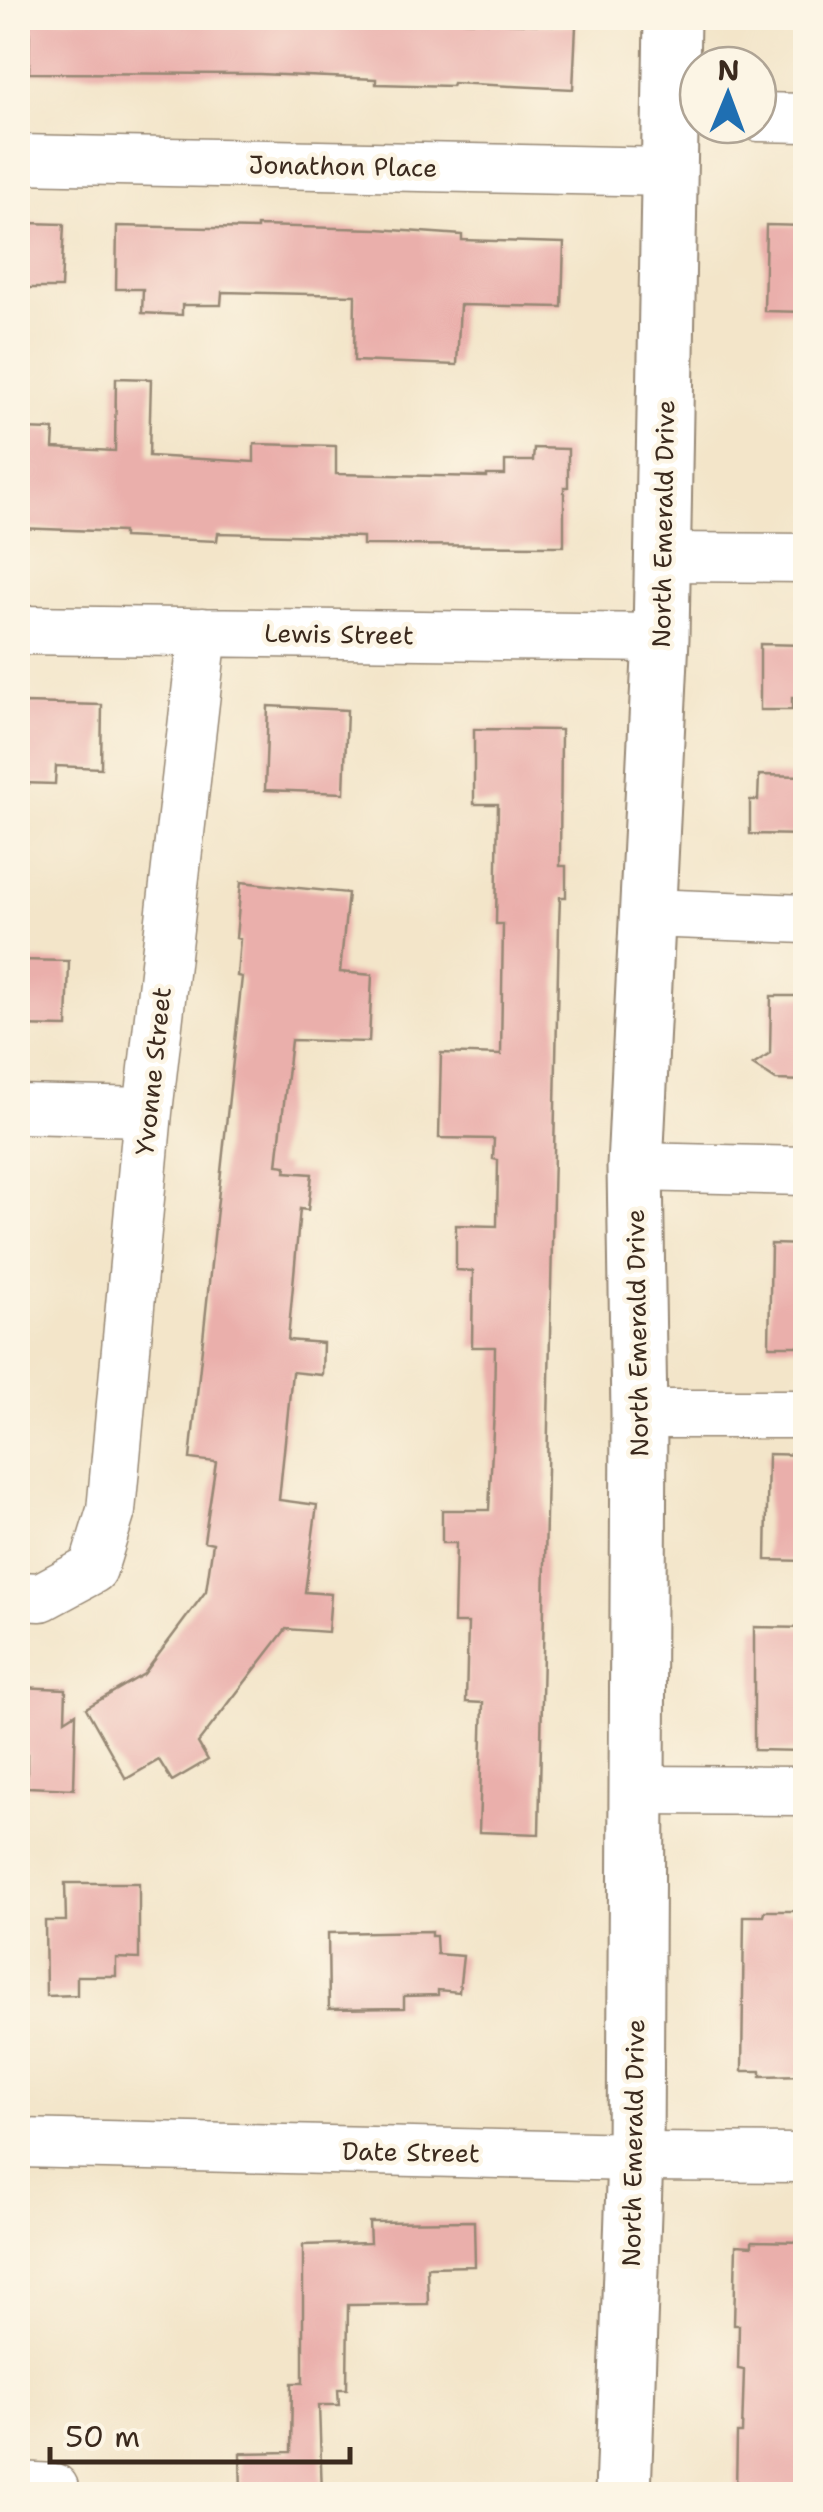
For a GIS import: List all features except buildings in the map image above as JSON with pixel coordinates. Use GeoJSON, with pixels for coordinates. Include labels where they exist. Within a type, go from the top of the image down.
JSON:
{"type":"FeatureCollection","features":[{"type":"Feature","properties":{"kind":"main road","name":"North Emerald Drive"},"geometry":{"type":"LineString","coordinates":[[672,18],[678,67]]}},
{"type":"Feature","properties":{"kind":"main road","name":"North Emerald Drive"},"geometry":{"type":"LineString","coordinates":[[623,2494],[634,2157],[639,1414],[635,1166],[661,638],[669,172],[678,138]]}},
{"type":"Feature","properties":{"kind":"street"},"geometry":{"type":"LineString","coordinates":[[778,117],[806,118]]}},
{"type":"Feature","properties":{"kind":"street","name":"Jonathon Place"},"geometry":{"type":"LineString","coordinates":[[18,159],[669,172]]}},
{"type":"Feature","properties":{"kind":"street"},"geometry":{"type":"LineString","coordinates":[[662,556],[806,558]]}},
{"type":"Feature","properties":{"kind":"street","name":"Lewis Street"},"geometry":{"type":"LineString","coordinates":[[18,630],[661,638]]}},
{"type":"Feature","properties":{"kind":"street","name":"Yvonne Street"},"geometry":{"type":"LineString","coordinates":[[18,1596],[41,1596],[93,1570],[111,1511],[148,1112],[204,632]]}},
{"type":"Feature","properties":{"kind":"street"},"geometry":{"type":"LineString","coordinates":[[647,913],[806,919]]}},
{"type":"Feature","properties":{"kind":"street"},"geometry":{"type":"LineString","coordinates":[[18,1109],[148,1112]]}},
{"type":"Feature","properties":{"kind":"street"},"geometry":{"type":"LineString","coordinates":[[635,1166],[806,1171]]}},
{"type":"Feature","properties":{"kind":"street"},"geometry":{"type":"LineString","coordinates":[[639,1414],[806,1414]]}},
{"type":"Feature","properties":{"kind":"street"},"geometry":{"type":"LineString","coordinates":[[636,1790],[806,1790]]}},
{"type":"Feature","properties":{"kind":"street","name":"Date Street"},"geometry":{"type":"LineString","coordinates":[[18,2143],[806,2158]]}},
{"type":"Feature","properties":{"kind":"street"},"geometry":{"type":"LineString","coordinates":[[18,2486],[54,2488],[54,2494]]}}]}
